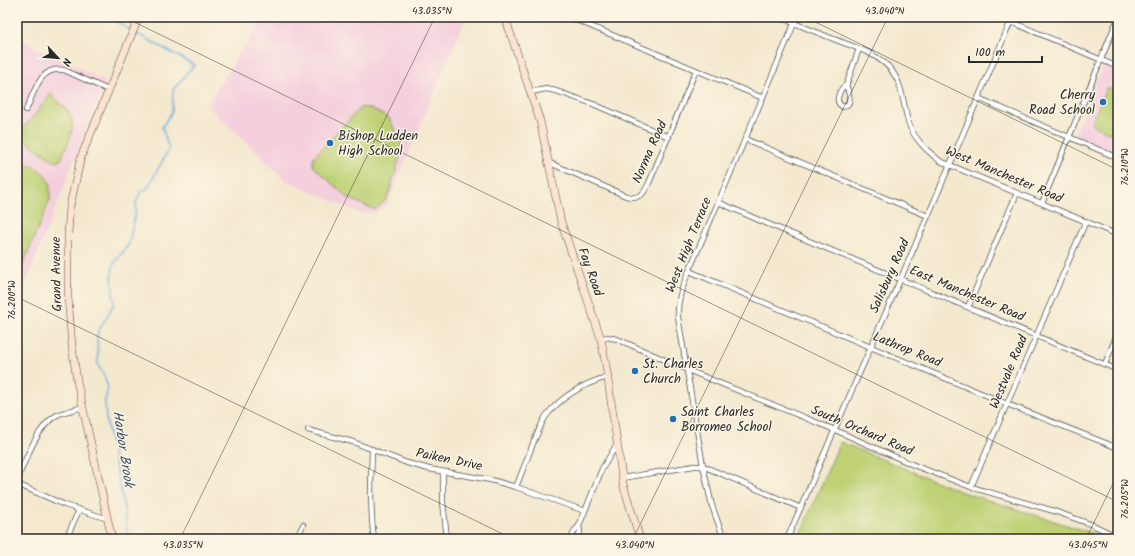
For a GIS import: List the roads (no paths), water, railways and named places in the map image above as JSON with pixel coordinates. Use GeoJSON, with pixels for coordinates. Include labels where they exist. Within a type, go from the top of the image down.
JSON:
{"type":"FeatureCollection","features":[{"type":"Feature","properties":{"kind":"street","name":"Grand Avenue"},"geometry":{"type":"LineString","coordinates":[[112,539],[77,381],[70,331],[68,297],[68,233],[70,206],[81,157],[139,17]]}},
{"type":"Feature","properties":{"kind":"street","name":"Fay Road"},"geometry":{"type":"LineString","coordinates":[[504,17],[540,121],[550,163],[561,222],[570,252],[601,339],[622,478],[632,518],[640,539]]}},
{"type":"Feature","properties":{"kind":"street"},"geometry":{"type":"LineString","coordinates":[[569,17],[763,98]]}},
{"type":"Feature","properties":{"kind":"street","name":"West Manchester Road"},"geometry":{"type":"LineString","coordinates":[[779,17],[859,49],[885,64],[897,80],[908,122],[913,134],[928,153],[940,161],[1118,234]]}},
{"type":"Feature","properties":{"kind":"street","name":"West High Terrace"},"geometry":{"type":"LineString","coordinates":[[724,539],[712,506],[703,466],[686,369],[677,305],[679,295],[689,271],[797,17]]}},
{"type":"Feature","properties":{"kind":"street"},"geometry":{"type":"LineString","coordinates":[[1000,17],[1118,67]]}},
{"type":"Feature","properties":{"kind":"street"},"geometry":{"type":"LineString","coordinates":[[1042,203],[1118,18]]}},
{"type":"Feature","properties":{"kind":"street","name":"Salisbury Road"},"geometry":{"type":"LineString","coordinates":[[787,539],[950,166],[1011,21]]}},
{"type":"Feature","properties":{"kind":"street"},"geometry":{"type":"LineString","coordinates":[[846,86],[859,49]]}},
{"type":"Feature","properties":{"kind":"street"},"geometry":{"type":"LineString","coordinates":[[26,110],[39,81],[46,72],[56,68],[64,70],[108,90]]}},
{"type":"Feature","properties":{"kind":"street","name":"Norma Road"},"geometry":{"type":"LineString","coordinates":[[550,163],[626,196],[635,198],[639,197],[645,192],[696,70]]}},
{"type":"Feature","properties":{"kind":"street"},"geometry":{"type":"LineString","coordinates":[[531,92],[546,89],[556,91],[593,104],[669,137]]}},
{"type":"Feature","properties":{"kind":"street"},"geometry":{"type":"LineString","coordinates":[[978,98],[1118,158]]}},
{"type":"Feature","properties":{"kind":"street"},"geometry":{"type":"LineString","coordinates":[[746,139],[928,216]]}},
{"type":"Feature","properties":{"kind":"street"},"geometry":{"type":"LineString","coordinates":[[968,307],[1017,193]]}},
{"type":"Feature","properties":{"kind":"street","name":"East Manchester Road"},"geometry":{"type":"LineString","coordinates":[[718,202],[1118,370]]}},
{"type":"Feature","properties":{"kind":"street","name":"Westvale Road"},"geometry":{"type":"LineString","coordinates":[[971,487],[1086,221]]}},
{"type":"Feature","properties":{"kind":"street","name":"Lathrop Road"},"geometry":{"type":"LineString","coordinates":[[689,271],[1007,404],[1118,448]]}},
{"type":"Feature","properties":{"kind":"street"},"geometry":{"type":"LineString","coordinates":[[1105,364],[1118,332]]}},
{"type":"Feature","properties":{"kind":"street","name":"South Orchard Road"},"geometry":{"type":"LineString","coordinates":[[601,339],[606,337],[617,339],[835,430],[916,466],[971,487],[1093,524],[1118,537]]}},
{"type":"Feature","properties":{"kind":"street"},"geometry":{"type":"LineString","coordinates":[[516,487],[540,427],[546,417],[558,403],[576,390],[591,382],[607,377]]}},
{"type":"Feature","properties":{"kind":"street"},"geometry":{"type":"LineString","coordinates":[[17,480],[39,433],[47,422],[56,416],[83,407]]}},
{"type":"Feature","properties":{"kind":"street","name":"Paiken Drive"},"geometry":{"type":"LineString","coordinates":[[308,430],[336,437],[408,463],[443,472],[491,480],[516,487],[585,511]]}},
{"type":"Feature","properties":{"kind":"street"},"geometry":{"type":"LineString","coordinates":[[571,539],[575,530],[579,526],[602,469],[617,444]]}},
{"type":"Feature","properties":{"kind":"street"},"geometry":{"type":"LineString","coordinates":[[372,449],[372,520],[374,539]]}},
{"type":"Feature","properties":{"kind":"street"},"geometry":{"type":"LineString","coordinates":[[622,478],[694,466],[703,466],[801,508]]}},
{"type":"Feature","properties":{"kind":"street"},"geometry":{"type":"LineString","coordinates":[[443,472],[443,502],[448,539]]}},
{"type":"Feature","properties":{"kind":"street"},"geometry":{"type":"LineString","coordinates":[[17,484],[79,510],[108,519]]}},
{"type":"Feature","properties":{"kind":"street"},"geometry":{"type":"LineString","coordinates":[[66,539],[79,510]]}},
{"type":"Feature","properties":{"kind":"street"},"geometry":{"type":"LineString","coordinates":[[296,539],[303,525]]}},
{"type":"Feature","properties":{"kind":"street"},"geometry":{"type":"LineString","coordinates":[[577,539],[580,532],[579,526]]}},
{"type":"Feature","properties":{"kind":"waterway","name":"Harbor Brook"},"geometry":{"type":"LineString","coordinates":[[108,17],[131,30]]}},
{"type":"Feature","properties":{"kind":"waterway","name":"Harbor Brook"},"geometry":{"type":"LineString","coordinates":[[128,539],[124,507],[106,420],[105,401],[108,388],[105,378],[98,365],[97,334],[114,304],[112,276],[113,265],[129,244],[136,210],[136,202],[141,191],[147,189],[169,149],[162,127],[172,112],[173,90],[194,65],[136,33]]}},
{"type":"Feature","properties":{"kind":"place","name":"Cherry Road School"},"geometry":{"type":"Point","coordinates":[1103,102]}},
{"type":"Feature","properties":{"kind":"place","name":"Bishop Ludden High School"},"geometry":{"type":"Point","coordinates":[330,143]}},
{"type":"Feature","properties":{"kind":"place","name":"St. Charles Church"},"geometry":{"type":"Point","coordinates":[635,371]}},
{"type":"Feature","properties":{"kind":"place","name":"Saint Charles Borromeo School"},"geometry":{"type":"Point","coordinates":[673,419]}}]}
